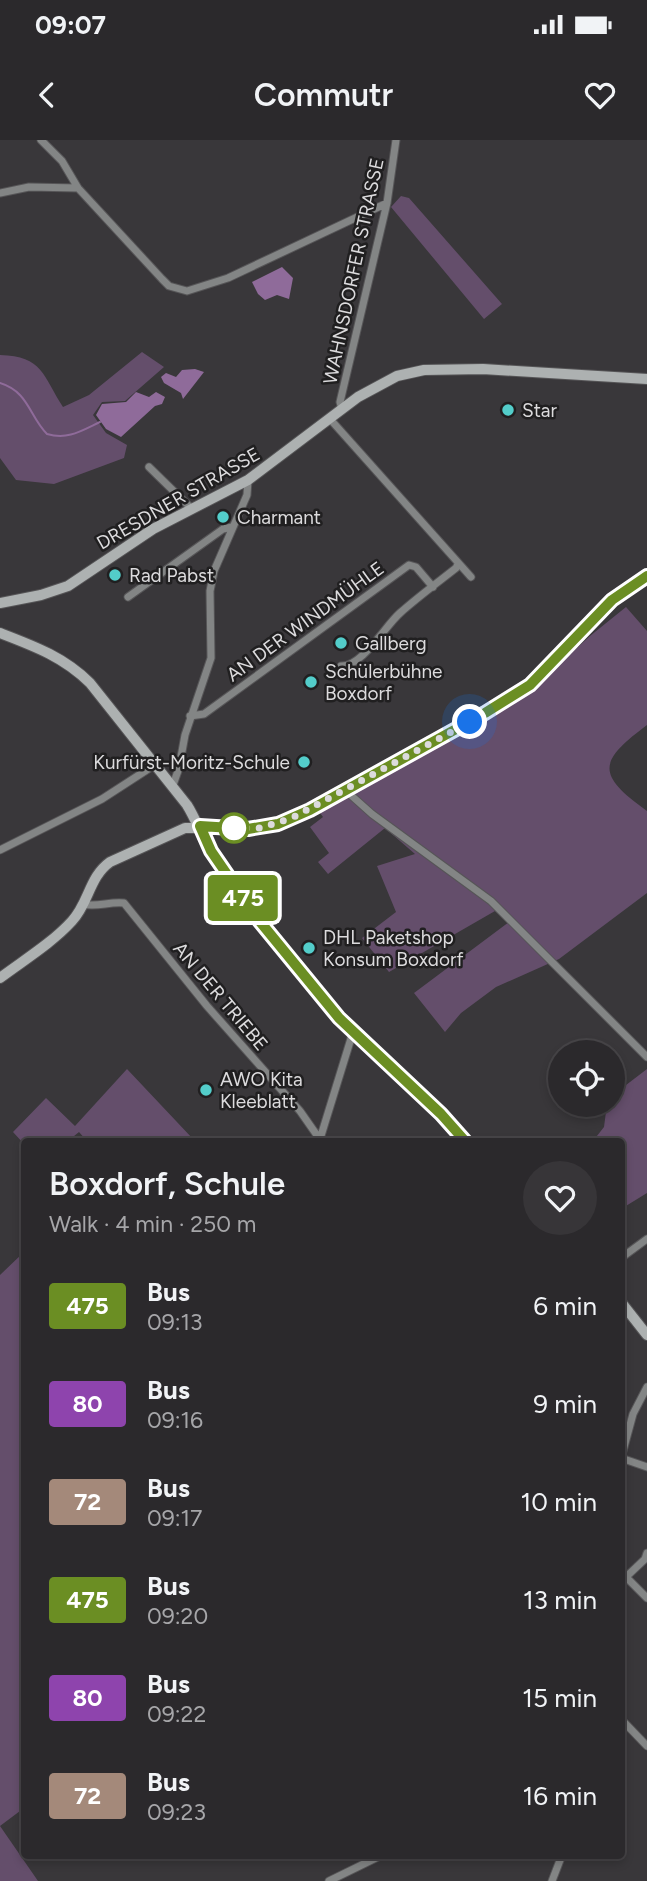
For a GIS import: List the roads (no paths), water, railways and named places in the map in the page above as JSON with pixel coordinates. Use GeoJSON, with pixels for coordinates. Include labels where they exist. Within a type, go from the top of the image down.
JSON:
{"type":"FeatureCollection","features":[{"type":"Feature","properties":{"kind":"street"},"geometry":{"type":"LineString","coordinates":[[41,140],[62,161],[78,188],[169,286],[187,290],[248,269],[387,203]]}},
{"type":"Feature","properties":{"kind":"street","name":"WAHNSDORFER STRASSE"},"geometry":{"type":"LineString","coordinates":[[342,409],[341,402],[387,203],[396,140]]}},
{"type":"Feature","properties":{"kind":"street"},"geometry":{"type":"LineString","coordinates":[[0,193],[29,187],[78,188]]}},
{"type":"Feature","properties":{"kind":"street","name":"DRESDNER STRASSE"},"geometry":{"type":"LineString","coordinates":[[0,603],[58,590],[137,539],[248,480],[367,391],[387,380],[424,370],[494,369],[647,379]]}},
{"type":"Feature","properties":{"kind":"street"},"geometry":{"type":"LineString","coordinates":[[330,419],[471,577]]}},
{"type":"Feature","properties":{"kind":"street"},"geometry":{"type":"LineString","coordinates":[[149,467],[192,509]]}},
{"type":"Feature","properties":{"kind":"street"},"geometry":{"type":"LineString","coordinates":[[173,785],[190,716],[211,658],[210,592],[214,570],[247,495],[248,480]]}},
{"type":"Feature","properties":{"kind":"street"},"geometry":{"type":"LineString","coordinates":[[128,597],[223,529],[232,527]]}},
{"type":"Feature","properties":{"kind":"street"},"geometry":{"type":"LineString","coordinates":[[341,666],[349,664],[370,648],[398,614],[458,564]]}},
{"type":"Feature","properties":{"kind":"street","name":"AN DER WINDMÜHLE"},"geometry":{"type":"LineString","coordinates":[[190,716],[204,714],[409,565],[416,567],[433,587]]}},
{"type":"Feature","properties":{"kind":"street"},"geometry":{"type":"LineString","coordinates":[[0,978],[73,920],[94,879],[110,862],[185,828],[200,826],[248,829],[278,824],[310,810],[512,698],[542,674],[612,600],[647,576]]}},
{"type":"Feature","properties":{"kind":"street"},"geometry":{"type":"LineString","coordinates":[[0,634],[43,650],[76,669],[105,698],[173,785],[200,826],[211,851],[257,918],[353,1032],[441,1114],[462,1138]]}},
{"type":"Feature","properties":{"kind":"street"},"geometry":{"type":"LineString","coordinates":[[0,850],[102,799],[156,764]]}},
{"type":"Feature","properties":{"kind":"street"},"geometry":{"type":"LineString","coordinates":[[344,789],[372,814],[491,901],[647,1057]]}},
{"type":"Feature","properties":{"kind":"street","name":"AN DER TRIEBE"},"geometry":{"type":"LineString","coordinates":[[83,904],[88,906],[113,901],[124,903],[207,1006],[300,1111],[319,1138]]}},
{"type":"Feature","properties":{"kind":"street"},"geometry":{"type":"LineString","coordinates":[[0,968],[17,965]]}},
{"type":"Feature","properties":{"kind":"street"},"geometry":{"type":"LineString","coordinates":[[320,1138],[353,1032]]}},
{"type":"Feature","properties":{"kind":"street"},"geometry":{"type":"LineString","coordinates":[[625,1255],[647,1239]]}},
{"type":"Feature","properties":{"kind":"street"},"geometry":{"type":"LineString","coordinates":[[625,1307],[647,1335]]}},
{"type":"Feature","properties":{"kind":"street"},"geometry":{"type":"LineString","coordinates":[[625,1443],[633,1414],[647,1387]]}},
{"type":"Feature","properties":{"kind":"street"},"geometry":{"type":"LineString","coordinates":[[625,1459],[647,1467]]}},
{"type":"Feature","properties":{"kind":"street"},"geometry":{"type":"LineString","coordinates":[[625,1573],[645,1559],[647,1553]]}},
{"type":"Feature","properties":{"kind":"street"},"geometry":{"type":"LineString","coordinates":[[625,1575],[647,1598]]}},
{"type":"Feature","properties":{"kind":"street"},"geometry":{"type":"LineString","coordinates":[[625,1723],[647,1746]]}},
{"type":"Feature","properties":{"kind":"street"},"geometry":{"type":"LineString","coordinates":[[329,1881],[374,1859]]}},
{"type":"Feature","properties":{"kind":"street"},"geometry":{"type":"LineString","coordinates":[[552,1881],[560,1859]]}},
{"type":"Feature","properties":{"kind":"waterway"},"geometry":{"type":"LineString","coordinates":[[0,383],[10,387],[23,398],[47,434],[68,435],[100,422]]}},
{"type":"Feature","properties":{"kind":"place","name":"Star"},"geometry":{"type":"Point","coordinates":[508,410]}},
{"type":"Feature","properties":{"kind":"place","name":"Charmant"},"geometry":{"type":"Point","coordinates":[223,517]}},
{"type":"Feature","properties":{"kind":"place","name":"Rad Pabst"},"geometry":{"type":"Point","coordinates":[115,575]}},
{"type":"Feature","properties":{"kind":"place","name":"Gallberg"},"geometry":{"type":"Point","coordinates":[341,643]}},
{"type":"Feature","properties":{"kind":"place","name":"Schülerbühne Boxdorf"},"geometry":{"type":"Point","coordinates":[311,682]}},
{"type":"Feature","properties":{"kind":"place","name":"Kurfürst-Moritz-Schule"},"geometry":{"type":"Point","coordinates":[304,762]}},
{"type":"Feature","properties":{"kind":"place","name":"DHL Paketshop Konsum Boxdorf"},"geometry":{"type":"Point","coordinates":[309,948]}},
{"type":"Feature","properties":{"kind":"place","name":"AWO Kita Kleeblatt"},"geometry":{"type":"Point","coordinates":[206,1090]}}]}
